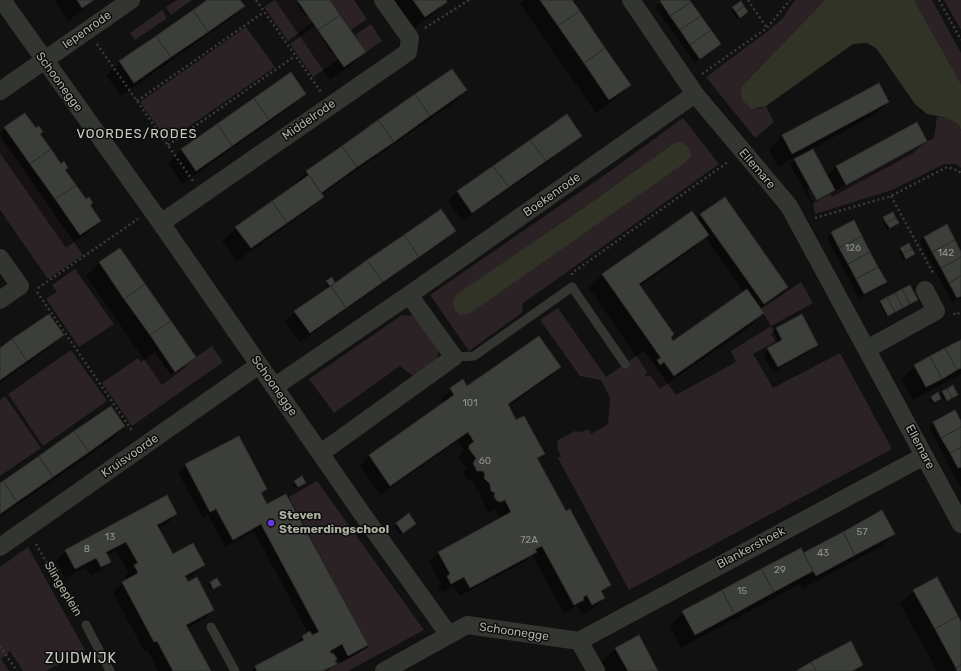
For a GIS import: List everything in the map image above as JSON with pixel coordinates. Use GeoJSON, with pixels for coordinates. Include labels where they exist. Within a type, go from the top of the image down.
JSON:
{"type":"FeatureCollection","features":[{"type":"Feature","properties":{"kind":"street","name":"Schoonegge"},"geometry":{"type":"LineString","coordinates":[[2,0],[43,60],[156,216],[274,387],[449,635],[467,625],[579,641]]}},
{"type":"Feature","properties":{"kind":"street","name":"Iepenrode"},"geometry":{"type":"LineString","coordinates":[[0,91],[131,0]]}},
{"type":"Feature","properties":{"kind":"street"},"geometry":{"type":"LineString","coordinates":[[383,0],[410,38]]}},
{"type":"Feature","properties":{"kind":"street","name":"Ellemare"},"geometry":{"type":"LineString","coordinates":[[631,0],[691,89],[789,206],[961,524]]}},
{"type":"Feature","properties":{"kind":"street","name":"Middelrode"},"geometry":{"type":"LineString","coordinates":[[156,216],[203,194],[408,52],[410,38]]}},
{"type":"Feature","properties":{"kind":"street","name":"Boekenrode"},"geometry":{"type":"LineString","coordinates":[[274,387],[409,295],[691,89]]}},
{"type":"Feature","properties":{"kind":"street"},"geometry":{"type":"LineString","coordinates":[[0,258],[20,286],[0,300]]}},
{"type":"Feature","properties":{"kind":"street"},"geometry":{"type":"LineString","coordinates":[[867,349],[936,311],[930,283]]}},
{"type":"Feature","properties":{"kind":"street"},"geometry":{"type":"LineString","coordinates":[[320,452],[454,357],[409,295]]}},
{"type":"Feature","properties":{"kind":"street","name":"Kruisvoorde"},"geometry":{"type":"LineString","coordinates":[[0,547],[259,365]]}},
{"type":"Feature","properties":{"kind":"street","name":"Blankershoek"},"geometry":{"type":"LineString","coordinates":[[579,641],[924,456]]}},
{"type":"Feature","properties":{"kind":"street"},"geometry":{"type":"LineString","coordinates":[[384,671],[449,635]]}},
{"type":"Feature","properties":{"kind":"street"},"geometry":{"type":"LineString","coordinates":[[579,641],[596,671]]}},
{"type":"Feature","properties":{"kind":"lane"},"geometry":{"type":"LineString","coordinates":[[454,357],[474,356],[572,287],[626,364]]}},
{"type":"Feature","properties":{"kind":"lane","name":"Slingeplein"},"geometry":{"type":"LineString","coordinates":[[86,625],[110,671]]}},
{"type":"Feature","properties":{"kind":"lane"},"geometry":{"type":"LineString","coordinates":[[211,627],[235,671]]}},
{"type":"Feature","properties":{"kind":"path"},"geometry":{"type":"LineString","coordinates":[[256,0],[330,106]]}},
{"type":"Feature","properties":{"kind":"path"},"geometry":{"type":"LineString","coordinates":[[410,38],[469,0]]}},
{"type":"Feature","properties":{"kind":"path"},"geometry":{"type":"LineString","coordinates":[[748,0],[767,28]]}},
{"type":"Feature","properties":{"kind":"path"},"geometry":{"type":"LineString","coordinates":[[691,89],[767,28],[790,0]]}},
{"type":"Feature","properties":{"kind":"path"},"geometry":{"type":"LineString","coordinates":[[939,0],[961,40]]}},
{"type":"Feature","properties":{"kind":"path"},"geometry":{"type":"LineString","coordinates":[[137,101],[264,12]]}},
{"type":"Feature","properties":{"kind":"path"},"geometry":{"type":"LineString","coordinates":[[87,30],[203,194]]}},
{"type":"Feature","properties":{"kind":"path"},"geometry":{"type":"LineString","coordinates":[[168,145],[295,56]]}},
{"type":"Feature","properties":{"kind":"path"},"geometry":{"type":"LineString","coordinates":[[572,287],[572,273],[743,152]]}},
{"type":"Feature","properties":{"kind":"path"},"geometry":{"type":"LineString","coordinates":[[799,223],[891,196],[947,167],[959,171],[961,175]]}},
{"type":"Feature","properties":{"kind":"path"},"geometry":{"type":"LineString","coordinates":[[891,196],[930,283]]}},
{"type":"Feature","properties":{"kind":"path"},"geometry":{"type":"LineString","coordinates":[[143,447],[36,290],[156,216]]}},
{"type":"Feature","properties":{"kind":"path"},"geometry":{"type":"LineString","coordinates":[[951,309],[955,315],[961,312]]}},
{"type":"Feature","properties":{"kind":"path","name":"Slingeplein"},"geometry":{"type":"LineString","coordinates":[[27,528],[76,616],[86,625]]}},
{"type":"Feature","properties":{"kind":"path"},"geometry":{"type":"LineString","coordinates":[[0,646],[17,671]]}},
{"type":"Feature","properties":{"kind":"shaded area"},"geometry":{"type":"Polygon","coordinates":[[[177,0],[192,0],[171,15],[166,7],[177,0]]]}},
{"type":"Feature","properties":{"kind":"shaded area"},"geometry":{"type":"Polygon","coordinates":[[[275,0],[297,0],[299,2],[297,4],[305,16],[308,15],[313,22],[288,41],[264,7],[275,0]]]}},
{"type":"Feature","properties":{"kind":"shaded area"},"geometry":{"type":"Polygon","coordinates":[[[330,0],[354,0],[367,19],[351,30],[330,0]]]}},
{"type":"Feature","properties":{"kind":"shaded area"},"geometry":{"type":"Polygon","coordinates":[[[795,0],[825,0],[741,87],[758,109],[766,106],[774,122],[755,138],[706,77],[768,31],[783,18],[795,0]]]}},
{"type":"Feature","properties":{"kind":"shaded area"},"geometry":{"type":"Polygon","coordinates":[[[825,0],[914,0],[961,84],[961,130],[958,124],[947,118],[927,114],[915,104],[876,48],[867,43],[853,44],[766,106],[752,109],[742,100],[741,87],[825,0]]]}},
{"type":"Feature","properties":{"kind":"shaded area"},"geometry":{"type":"Polygon","coordinates":[[[914,0],[932,0],[961,53],[961,84],[914,0]]]}},
{"type":"Feature","properties":{"kind":"shaded area"},"geometry":{"type":"Polygon","coordinates":[[[944,0],[961,0],[961,30],[944,0]]]}},
{"type":"Feature","properties":{"kind":"shaded area"},"geometry":{"type":"Polygon","coordinates":[[[162,10],[167,18],[135,40],[130,33],[162,10]]]}},
{"type":"Feature","properties":{"kind":"shaded area"},"geometry":{"type":"Polygon","coordinates":[[[371,24],[382,41],[366,52],[355,35],[371,24]]]}},
{"type":"Feature","properties":{"kind":"shaded area"},"geometry":{"type":"Polygon","coordinates":[[[315,26],[331,53],[334,52],[339,59],[313,77],[290,44],[315,26]]]}},
{"type":"Feature","properties":{"kind":"shaded area"},"geometry":{"type":"Polygon","coordinates":[[[246,27],[275,67],[168,141],[140,102],[246,27]]]}},
{"type":"Feature","properties":{"kind":"shaded area"},"geometry":{"type":"Polygon","coordinates":[[[937,117],[947,118],[958,124],[961,130],[961,168],[956,164],[944,164],[892,190],[815,214],[813,202],[807,189],[810,187],[817,200],[934,138],[937,117]]]}},
{"type":"Feature","properties":{"kind":"shaded area"},"geometry":{"type":"Polygon","coordinates":[[[683,118],[719,164],[522,304],[523,312],[469,351],[430,295],[606,174],[683,118]],[[674,143],[542,236],[686,162],[674,143]]]}},
{"type":"Feature","properties":{"kind":"shaded area"},"geometry":{"type":"Polygon","coordinates":[[[0,136],[83,255],[48,279],[0,210],[0,136]]]}},
{"type":"Feature","properties":{"kind":"shaded area"},"geometry":{"type":"Polygon","coordinates":[[[681,142],[689,148],[691,156],[686,162],[469,314],[460,315],[455,310],[453,303],[456,295],[586,206],[674,143],[681,142]]]}},
{"type":"Feature","properties":{"kind":"shaded area"},"geometry":{"type":"Polygon","coordinates":[[[75,269],[114,324],[79,347],[46,299],[57,292],[52,285],[75,269]]]}},
{"type":"Feature","properties":{"kind":"shaded area"},"geometry":{"type":"Polygon","coordinates":[[[801,282],[813,303],[771,326],[761,309],[801,282]]]}},
{"type":"Feature","properties":{"kind":"shaded area"},"geometry":{"type":"Polygon","coordinates":[[[558,308],[606,377],[644,351],[676,395],[736,362],[731,351],[771,326],[778,340],[753,354],[773,388],[840,353],[892,449],[629,590],[558,458],[561,456],[557,448],[558,440],[575,431],[582,432],[588,429],[591,434],[608,424],[610,398],[601,380],[580,376],[540,320],[558,308]]]}},
{"type":"Feature","properties":{"kind":"shaded area"},"geometry":{"type":"Polygon","coordinates":[[[402,315],[416,316],[439,348],[437,360],[413,376],[400,366],[334,413],[309,379],[402,315]]]}},
{"type":"Feature","properties":{"kind":"shaded area"},"geometry":{"type":"Polygon","coordinates":[[[212,346],[223,362],[132,426],[102,383],[138,358],[141,362],[155,352],[171,375],[212,346]]]}},
{"type":"Feature","properties":{"kind":"shaded area"},"geometry":{"type":"Polygon","coordinates":[[[71,350],[107,401],[43,446],[8,394],[71,350]]]}},
{"type":"Feature","properties":{"kind":"shaded area"},"geometry":{"type":"Polygon","coordinates":[[[5,396],[41,448],[0,476],[0,400],[5,396]]]}},
{"type":"Feature","properties":{"kind":"shaded area"},"geometry":{"type":"Polygon","coordinates":[[[317,481],[424,630],[348,671],[325,671],[369,647],[289,497],[317,481]]]}},
{"type":"Feature","properties":{"kind":"shaded area"},"geometry":{"type":"Polygon","coordinates":[[[28,547],[85,650],[46,671],[23,671],[10,651],[1,659],[9,671],[0,671],[0,567],[28,547]]]}},
{"type":"Feature","properties":{"kind":"building"},"geometry":{"type":"Polygon","coordinates":[[[77,0],[94,0],[82,8],[77,0]]]}},
{"type":"Feature","properties":{"kind":"building"},"geometry":{"type":"Polygon","coordinates":[[[207,0],[240,0],[245,6],[208,32],[193,10],[207,0]]]}},
{"type":"Feature","properties":{"kind":"building"},"geometry":{"type":"Polygon","coordinates":[[[297,0],[330,0],[340,15],[318,30],[297,0]]]}},
{"type":"Feature","properties":{"kind":"building"},"geometry":{"type":"Polygon","coordinates":[[[413,0],[446,0],[447,2],[425,17],[413,0]]]}},
{"type":"Feature","properties":{"kind":"building"},"geometry":{"type":"Polygon","coordinates":[[[540,0],[572,0],[580,11],[558,26],[540,0]]]}},
{"type":"Feature","properties":{"kind":"building"},"geometry":{"type":"Polygon","coordinates":[[[689,0],[691,2],[670,16],[660,1],[689,0]]]}},
{"type":"Feature","properties":{"kind":"building"},"geometry":{"type":"Polygon","coordinates":[[[741,1],[744,6],[736,12],[732,7],[741,1]]]}},
{"type":"Feature","properties":{"kind":"building"},"geometry":{"type":"Polygon","coordinates":[[[691,2],[701,16],[680,30],[670,16],[691,2]]]}},
{"type":"Feature","properties":{"kind":"building"},"geometry":{"type":"Polygon","coordinates":[[[744,6],[748,12],[740,18],[736,12],[744,6]]]}},
{"type":"Feature","properties":{"kind":"building"},"geometry":{"type":"Polygon","coordinates":[[[193,10],[208,32],[171,57],[156,36],[193,10]]]}},
{"type":"Feature","properties":{"kind":"building"},"geometry":{"type":"Polygon","coordinates":[[[580,11],[605,48],[584,63],[558,26],[580,11]]]}},
{"type":"Feature","properties":{"kind":"building"},"geometry":{"type":"Polygon","coordinates":[[[340,15],[366,52],[344,67],[318,30],[340,15]]]}},
{"type":"Feature","properties":{"kind":"building"},"geometry":{"type":"Polygon","coordinates":[[[701,16],[711,30],[690,45],[680,30],[701,16]]]}},
{"type":"Feature","properties":{"kind":"building"},"geometry":{"type":"Polygon","coordinates":[[[711,30],[721,44],[700,59],[690,45],[711,30]]]}},
{"type":"Feature","properties":{"kind":"building"},"geometry":{"type":"Polygon","coordinates":[[[156,36],[171,57],[134,83],[119,61],[156,36]]]}},
{"type":"Feature","properties":{"kind":"building"},"geometry":{"type":"Polygon","coordinates":[[[605,48],[631,85],[609,100],[584,63],[605,48]]]}},
{"type":"Feature","properties":{"kind":"building"},"geometry":{"type":"Polygon","coordinates":[[[452,69],[467,90],[430,116],[415,94],[452,69]]]}},
{"type":"Feature","properties":{"kind":"building"},"geometry":{"type":"Polygon","coordinates":[[[291,72],[306,94],[269,120],[254,98],[291,72]]]}},
{"type":"Feature","properties":{"kind":"building"},"geometry":{"type":"Polygon","coordinates":[[[879,83],[889,102],[792,154],[782,135],[879,83]]]}},
{"type":"Feature","properties":{"kind":"building"},"geometry":{"type":"Polygon","coordinates":[[[415,94],[430,116],[394,142],[378,120],[415,94]]]}},
{"type":"Feature","properties":{"kind":"building"},"geometry":{"type":"Polygon","coordinates":[[[254,98],[269,120],[232,146],[217,124],[254,98]]]}},
{"type":"Feature","properties":{"kind":"building"},"geometry":{"type":"Polygon","coordinates":[[[25,113],[36,128],[39,126],[43,132],[40,134],[51,149],[30,164],[4,127],[25,113]]]}},
{"type":"Feature","properties":{"kind":"building"},"geometry":{"type":"Polygon","coordinates":[[[567,114],[582,136],[546,161],[530,140],[567,114]]]}},
{"type":"Feature","properties":{"kind":"building"},"geometry":{"type":"Polygon","coordinates":[[[378,120],[394,142],[357,167],[342,146],[378,120]]]}},
{"type":"Feature","properties":{"kind":"building"},"geometry":{"type":"Polygon","coordinates":[[[917,122],[927,141],[846,185],[836,166],[917,122]]]}},
{"type":"Feature","properties":{"kind":"building"},"geometry":{"type":"Polygon","coordinates":[[[217,124],[232,146],[196,171],[181,149],[217,124]]]}},
{"type":"Feature","properties":{"kind":"building"},"geometry":{"type":"Polygon","coordinates":[[[530,140],[546,161],[509,187],[493,166],[530,140]]]}},
{"type":"Feature","properties":{"kind":"building"},"geometry":{"type":"Polygon","coordinates":[[[342,146],[357,167],[321,193],[306,171],[342,146]]]}},
{"type":"Feature","properties":{"kind":"building"},"geometry":{"type":"Polygon","coordinates":[[[51,149],[61,164],[64,161],[68,168],[65,170],[76,185],[55,199],[30,164],[51,149]]]}},
{"type":"Feature","properties":{"kind":"building"},"geometry":{"type":"Polygon","coordinates":[[[813,149],[835,190],[817,200],[794,159],[813,149]]]}},
{"type":"Feature","properties":{"kind":"building"},"geometry":{"type":"Polygon","coordinates":[[[493,166],[509,187],[472,213],[457,191],[493,166]]]}},
{"type":"Feature","properties":{"kind":"building"},"geometry":{"type":"Polygon","coordinates":[[[309,175],[324,197],[287,223],[272,201],[309,175]]]}},
{"type":"Feature","properties":{"kind":"building"},"geometry":{"type":"Polygon","coordinates":[[[76,185],[86,199],[89,197],[93,203],[90,205],[101,221],[80,235],[55,199],[76,185]]]}},
{"type":"Feature","properties":{"kind":"building"},"geometry":{"type":"Polygon","coordinates":[[[725,197],[788,287],[764,304],[700,214],[725,197]]]}},
{"type":"Feature","properties":{"kind":"building"},"geometry":{"type":"Polygon","coordinates":[[[272,201],[287,223],[251,248],[235,227],[272,201]]]}},
{"type":"Feature","properties":{"kind":"building"},"geometry":{"type":"Polygon","coordinates":[[[441,209],[456,231],[419,257],[404,235],[441,209]]]}},
{"type":"Feature","properties":{"kind":"building"},"geometry":{"type":"Polygon","coordinates":[[[692,211],[709,235],[639,284],[674,334],[671,337],[673,341],[747,289],[764,313],[674,376],[664,362],[660,365],[657,360],[661,358],[602,274],[692,211]]]}},
{"type":"Feature","properties":{"kind":"building"},"geometry":{"type":"Polygon","coordinates":[[[893,212],[896,218],[886,223],[883,217],[893,212]]]}},
{"type":"Feature","properties":{"kind":"building"},"geometry":{"type":"Polygon","coordinates":[[[896,218],[899,223],[890,228],[886,223],[896,218]]]}},
{"type":"Feature","properties":{"kind":"building"},"geometry":{"type":"Polygon","coordinates":[[[854,220],[862,236],[839,248],[831,232],[854,220]]]}},
{"type":"Feature","properties":{"kind":"building"},"geometry":{"type":"Polygon","coordinates":[[[947,224],[955,240],[932,252],[924,237],[947,224]]]}},
{"type":"Feature","properties":{"kind":"building"},"geometry":{"type":"Polygon","coordinates":[[[404,235],[419,257],[383,282],[367,260],[404,235]]]}},
{"type":"Feature","properties":{"kind":"building"},"geometry":{"type":"Polygon","coordinates":[[[862,236],[870,252],[848,264],[839,248],[862,236]]]}},
{"type":"Feature","properties":{"kind":"building"},"geometry":{"type":"Polygon","coordinates":[[[955,240],[961,252],[961,257],[941,268],[932,252],[955,240]]]}},
{"type":"Feature","properties":{"kind":"building"},"geometry":{"type":"Polygon","coordinates":[[[909,243],[912,249],[903,253],[900,248],[909,243]]]}},
{"type":"Feature","properties":{"kind":"building"},"geometry":{"type":"Polygon","coordinates":[[[120,248],[145,284],[124,299],[99,262],[120,248]]]}},
{"type":"Feature","properties":{"kind":"building"},"geometry":{"type":"Polygon","coordinates":[[[912,249],[915,254],[906,259],[903,253],[912,249]]]}},
{"type":"Feature","properties":{"kind":"building"},"geometry":{"type":"Polygon","coordinates":[[[870,252],[878,267],[856,279],[848,264],[870,252]]]}},
{"type":"Feature","properties":{"kind":"building"},"geometry":{"type":"Polygon","coordinates":[[[961,257],[961,276],[949,283],[941,268],[961,257]]]}},
{"type":"Feature","properties":{"kind":"building"},"geometry":{"type":"Polygon","coordinates":[[[367,260],[383,282],[346,308],[331,286],[367,260]]]}},
{"type":"Feature","properties":{"kind":"building"},"geometry":{"type":"Polygon","coordinates":[[[878,267],[887,282],[864,294],[856,279],[878,267]]]}},
{"type":"Feature","properties":{"kind":"building"},"geometry":{"type":"Polygon","coordinates":[[[961,276],[961,296],[957,298],[949,283],[961,276]]]}},
{"type":"Feature","properties":{"kind":"building"},"geometry":{"type":"Polygon","coordinates":[[[332,277],[335,283],[330,286],[326,281],[332,277]]]}},
{"type":"Feature","properties":{"kind":"building"},"geometry":{"type":"Polygon","coordinates":[[[145,284],[171,321],[150,335],[124,299],[145,284]]]}},
{"type":"Feature","properties":{"kind":"building"},"geometry":{"type":"Polygon","coordinates":[[[910,285],[918,300],[910,304],[902,289],[910,285]]]}},
{"type":"Feature","properties":{"kind":"building"},"geometry":{"type":"Polygon","coordinates":[[[331,286],[346,308],[310,333],[294,311],[331,286]]]}},
{"type":"Feature","properties":{"kind":"building"},"geometry":{"type":"Polygon","coordinates":[[[902,289],[910,304],[903,308],[895,293],[902,289]]]}},
{"type":"Feature","properties":{"kind":"building"},"geometry":{"type":"Polygon","coordinates":[[[895,293],[903,308],[895,312],[887,297],[895,293]]]}},
{"type":"Feature","properties":{"kind":"building"},"geometry":{"type":"Polygon","coordinates":[[[887,297],[895,312],[888,316],[880,301],[887,297]]]}},
{"type":"Feature","properties":{"kind":"building"},"geometry":{"type":"Polygon","coordinates":[[[49,314],[64,335],[27,361],[12,339],[49,314]]]}},
{"type":"Feature","properties":{"kind":"building"},"geometry":{"type":"Polygon","coordinates":[[[802,314],[818,345],[778,367],[767,348],[782,340],[776,328],[802,314]]]}},
{"type":"Feature","properties":{"kind":"building"},"geometry":{"type":"Polygon","coordinates":[[[171,321],[196,357],[175,372],[150,335],[171,321]]]}},
{"type":"Feature","properties":{"kind":"building"},"geometry":{"type":"Polygon","coordinates":[[[539,336],[561,367],[508,404],[516,420],[524,416],[545,454],[537,458],[566,511],[570,509],[611,585],[601,591],[605,598],[592,605],[587,595],[583,597],[584,600],[574,605],[542,546],[535,549],[537,552],[470,588],[464,577],[451,584],[447,576],[450,574],[438,552],[511,512],[505,500],[500,502],[496,500],[494,496],[495,493],[491,491],[490,484],[484,478],[485,475],[483,471],[477,471],[473,463],[476,458],[469,449],[469,445],[474,442],[468,432],[390,486],[369,455],[454,395],[450,388],[463,379],[467,386],[539,336]]]}},
{"type":"Feature","properties":{"kind":"building"},"geometry":{"type":"Polygon","coordinates":[[[12,339],[27,361],[0,380],[0,348],[12,339]]]}},
{"type":"Feature","properties":{"kind":"building"},"geometry":{"type":"Polygon","coordinates":[[[961,340],[961,368],[957,370],[945,348],[961,340]]]}},
{"type":"Feature","properties":{"kind":"building"},"geometry":{"type":"Polygon","coordinates":[[[945,348],[957,370],[942,379],[930,356],[945,348]]]}},
{"type":"Feature","properties":{"kind":"building"},"geometry":{"type":"Polygon","coordinates":[[[930,356],[942,379],[926,387],[914,365],[930,356]]]}},
{"type":"Feature","properties":{"kind":"building"},"geometry":{"type":"Polygon","coordinates":[[[953,385],[958,395],[952,398],[947,389],[953,385]]]}},
{"type":"Feature","properties":{"kind":"building"},"geometry":{"type":"Polygon","coordinates":[[[947,389],[952,398],[947,401],[942,391],[947,389]]]}},
{"type":"Feature","properties":{"kind":"building"},"geometry":{"type":"Polygon","coordinates":[[[938,392],[941,399],[934,402],[931,397],[938,392]]]}},
{"type":"Feature","properties":{"kind":"building"},"geometry":{"type":"Polygon","coordinates":[[[111,406],[125,426],[89,452],[74,431],[111,406]]]}},
{"type":"Feature","properties":{"kind":"building"},"geometry":{"type":"Polygon","coordinates":[[[955,410],[961,421],[961,427],[941,438],[933,422],[955,410]]]}},
{"type":"Feature","properties":{"kind":"building"},"geometry":{"type":"Polygon","coordinates":[[[961,427],[961,447],[950,453],[941,438],[961,427]]]}},
{"type":"Feature","properties":{"kind":"building"},"geometry":{"type":"Polygon","coordinates":[[[74,431],[89,452],[53,477],[39,456],[74,431]]]}},
{"type":"Feature","properties":{"kind":"building"},"geometry":{"type":"Polygon","coordinates":[[[239,436],[267,489],[261,493],[267,504],[286,494],[368,645],[348,656],[342,644],[330,651],[331,654],[333,653],[337,659],[335,660],[337,664],[323,671],[257,671],[255,666],[304,640],[302,636],[310,631],[312,635],[319,632],[261,524],[233,540],[216,509],[210,512],[185,464],[239,436]]]}},
{"type":"Feature","properties":{"kind":"building"},"geometry":{"type":"Polygon","coordinates":[[[961,447],[961,467],[958,468],[950,453],[961,447]]]}},
{"type":"Feature","properties":{"kind":"building"},"geometry":{"type":"Polygon","coordinates":[[[39,456],[53,477],[17,502],[3,481],[39,456]]]}},
{"type":"Feature","properties":{"kind":"building"},"geometry":{"type":"Polygon","coordinates":[[[302,476],[306,483],[298,487],[294,481],[302,476]]]}},
{"type":"Feature","properties":{"kind":"building"},"geometry":{"type":"Polygon","coordinates":[[[3,481],[17,502],[0,514],[0,483],[3,481]]]}},
{"type":"Feature","properties":{"kind":"building"},"geometry":{"type":"Polygon","coordinates":[[[167,495],[177,514],[157,525],[173,554],[193,543],[205,565],[185,576],[188,582],[197,577],[214,610],[186,625],[211,671],[173,671],[157,641],[154,642],[122,582],[138,573],[134,565],[138,563],[126,542],[106,552],[111,562],[101,567],[96,558],[75,569],[65,550],[167,495]]]}},
{"type":"Feature","properties":{"kind":"building"},"geometry":{"type":"Polygon","coordinates":[[[882,510],[895,534],[855,555],[843,532],[882,510]]]}},
{"type":"Feature","properties":{"kind":"building"},"geometry":{"type":"Polygon","coordinates":[[[409,513],[416,524],[403,533],[396,523],[409,513]]]}},
{"type":"Feature","properties":{"kind":"building"},"geometry":{"type":"Polygon","coordinates":[[[843,532],[855,555],[816,576],[803,553],[843,532]]]}},
{"type":"Feature","properties":{"kind":"building"},"geometry":{"type":"Polygon","coordinates":[[[801,548],[813,571],[774,592],[761,569],[801,548]]]}},
{"type":"Feature","properties":{"kind":"building"},"geometry":{"type":"Polygon","coordinates":[[[761,569],[774,592],[734,614],[722,590],[761,569]]]}},
{"type":"Feature","properties":{"kind":"building"},"geometry":{"type":"Polygon","coordinates":[[[937,577],[958,616],[935,629],[913,590],[937,577]]]}},
{"type":"Feature","properties":{"kind":"building"},"geometry":{"type":"Polygon","coordinates":[[[217,578],[221,585],[213,589],[210,582],[217,578]]]}},
{"type":"Feature","properties":{"kind":"building"},"geometry":{"type":"Polygon","coordinates":[[[722,590],[734,614],[695,635],[682,611],[722,590]]]}},
{"type":"Feature","properties":{"kind":"building"},"geometry":{"type":"Polygon","coordinates":[[[958,616],[961,622],[961,665],[956,668],[935,629],[958,616]]]}},
{"type":"Feature","properties":{"kind":"building"},"geometry":{"type":"Polygon","coordinates":[[[639,635],[658,671],[628,671],[615,648],[639,635]]]}},
{"type":"Feature","properties":{"kind":"building"},"geometry":{"type":"Polygon","coordinates":[[[851,641],[863,665],[852,671],[816,671],[811,662],[851,641]]]}},
{"type":"Feature","properties":{"kind":"building"},"geometry":{"type":"Polygon","coordinates":[[[811,662],[816,671],[796,671],[811,662]]]}},
{"type":"Feature","properties":{"kind":"building"},"geometry":{"type":"Polygon","coordinates":[[[961,665],[961,671],[957,671],[956,668],[961,665]]]}},
{"type":"Feature","properties":{"kind":"place","name":"Steven Stemerdingschool"},"geometry":{"type":"Point","coordinates":[271,523]}},
{"type":"Feature","properties":{"kind":"district","name":"VOORDES/RODES"},"geometry":{"type":"Point","coordinates":[137,134]}},
{"type":"Feature","properties":{"kind":"district","name":"ZUIDWIJK"},"geometry":{"type":"Point","coordinates":[81,659]}}]}
